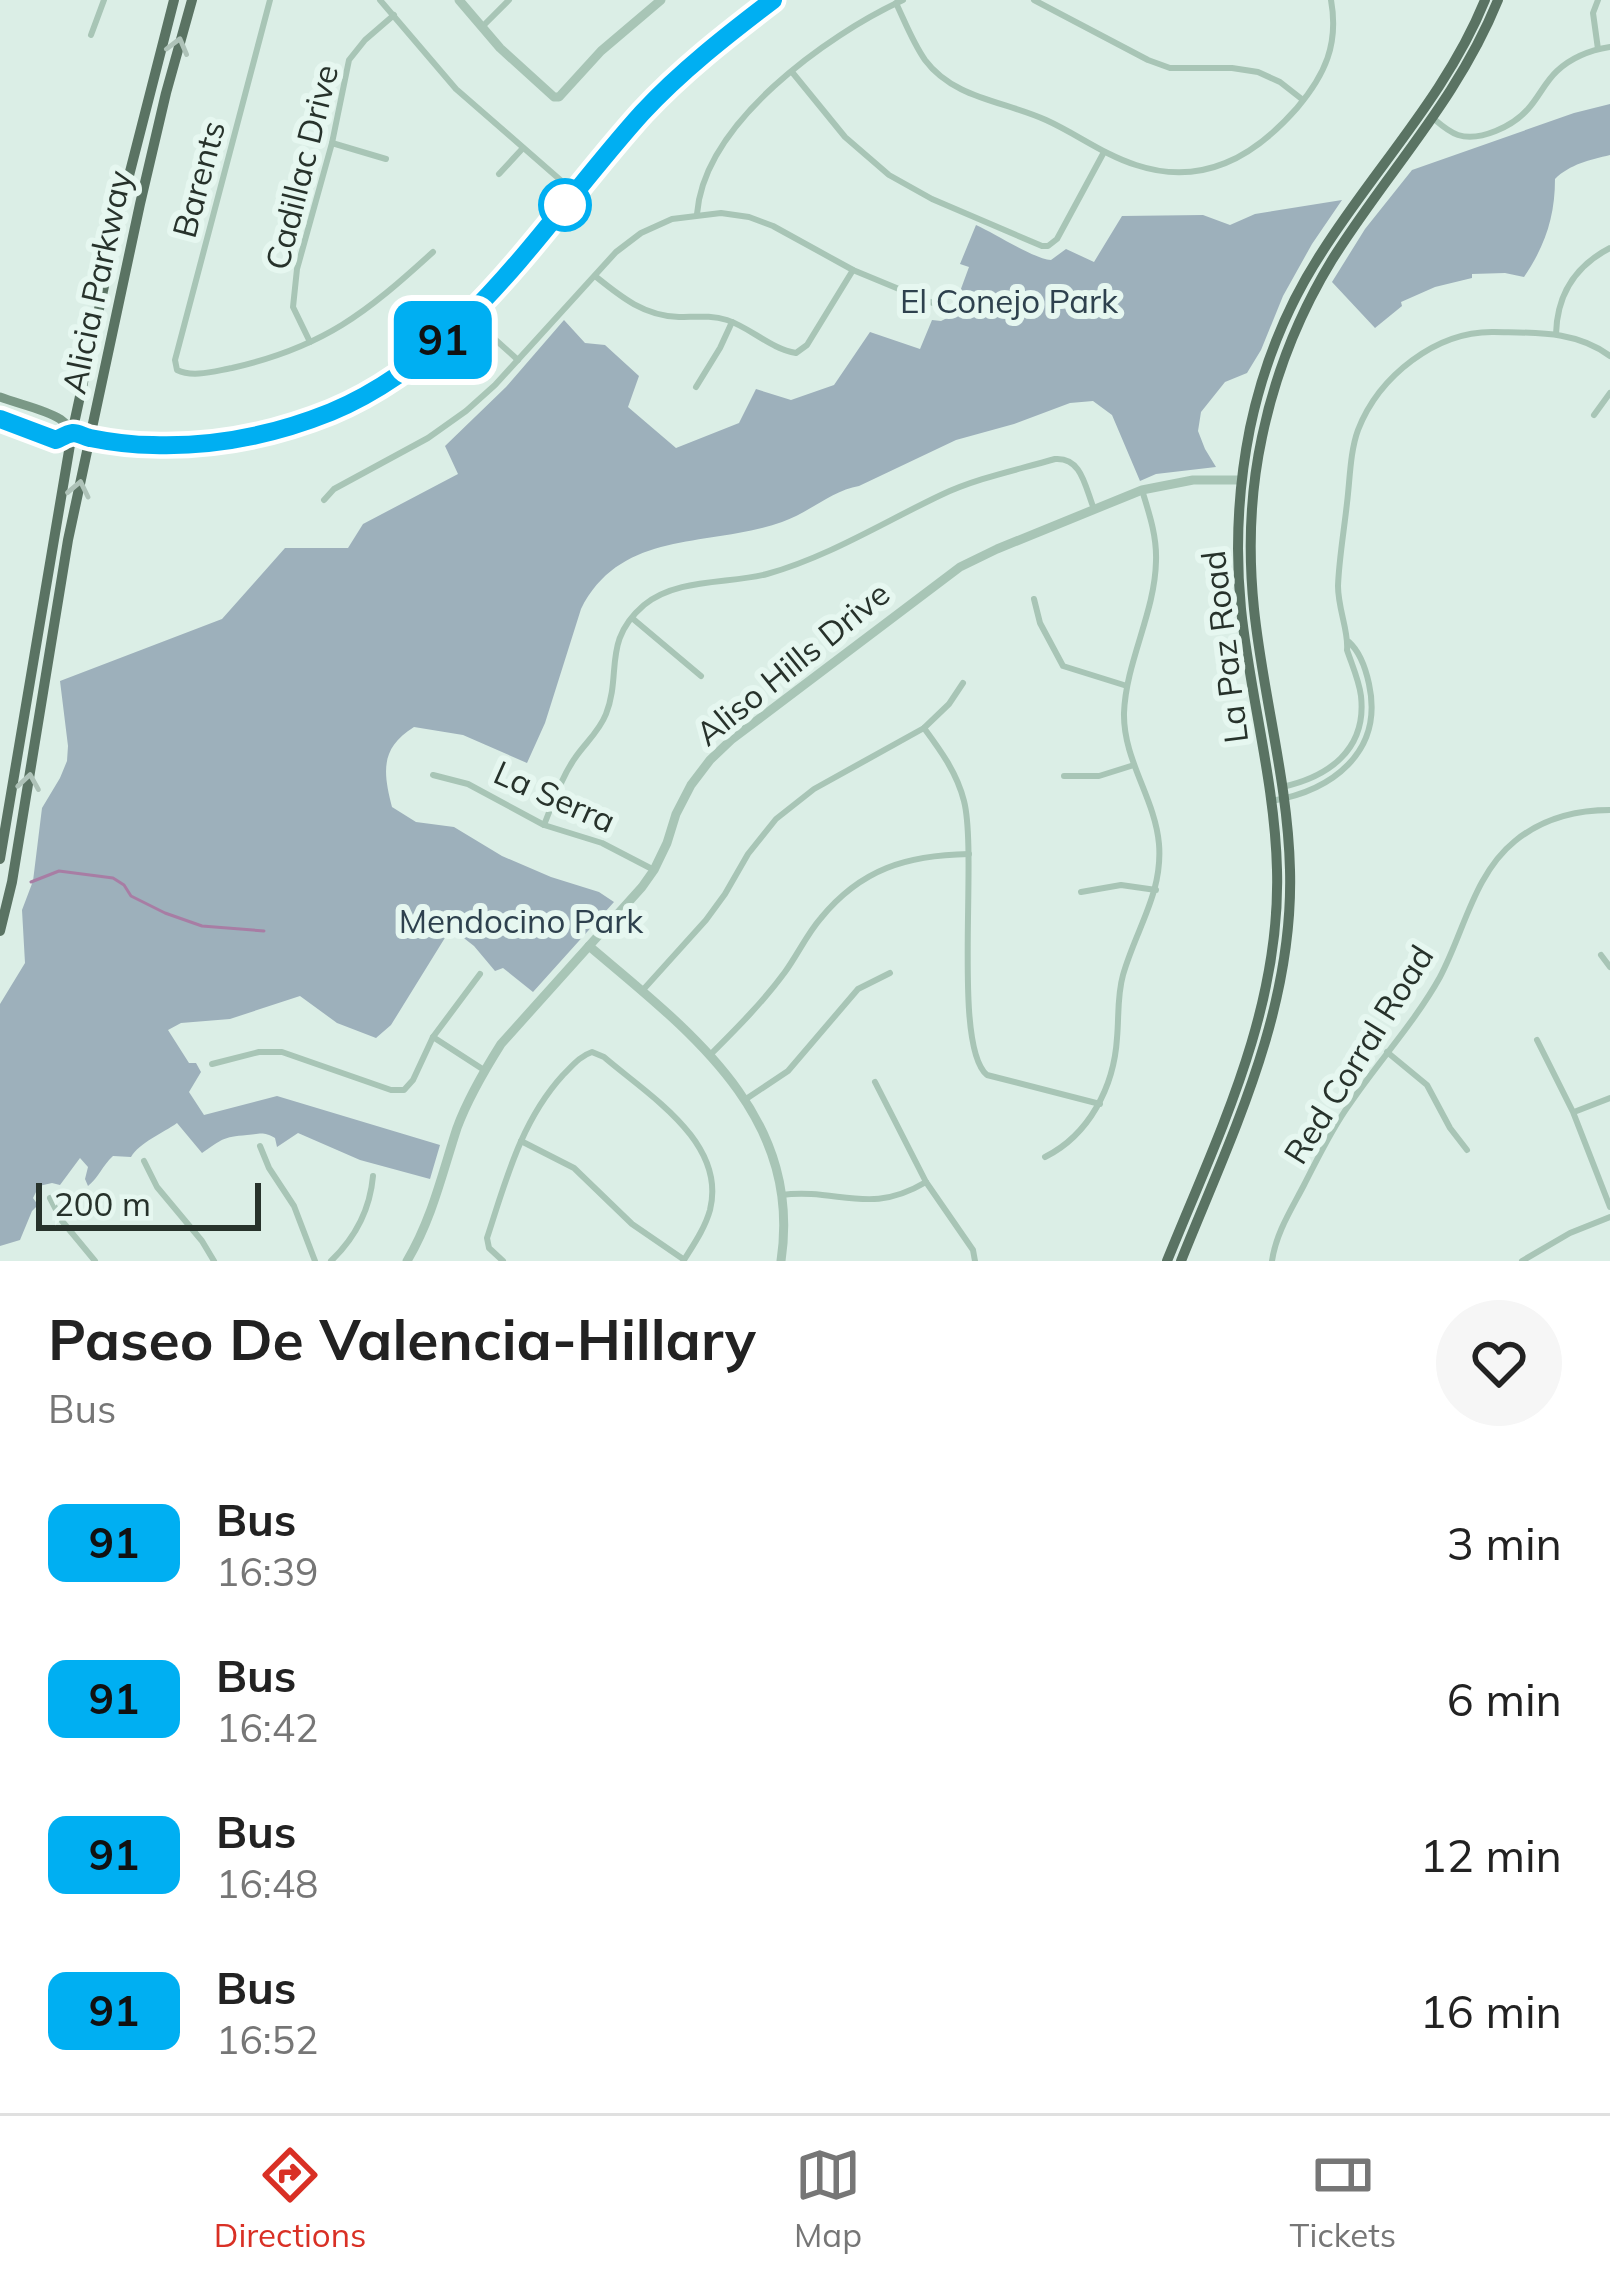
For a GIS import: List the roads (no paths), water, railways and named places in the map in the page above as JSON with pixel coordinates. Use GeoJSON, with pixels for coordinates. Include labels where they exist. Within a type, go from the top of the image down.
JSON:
{"type":"FeatureCollection","features":[{"type":"Feature","properties":{"kind":"main road","name":"Alicia Parkway"},"geometry":{"type":"LineString","coordinates":[[0,859],[73,433],[123,200],[174,0]]}},
{"type":"Feature","properties":{"kind":"main road","name":"Alicia Parkway"},"geometry":{"type":"LineString","coordinates":[[0,931],[68,541],[140,204],[192,0]]}},
{"type":"Feature","properties":{"kind":"main road"},"geometry":{"type":"LineString","coordinates":[[0,397],[60,419],[73,433],[90,438],[196,445],[300,423],[384,386],[469,316],[661,95],[773,0]]}},
{"type":"Feature","properties":{"kind":"main road","name":"La Paz Road"},"geometry":{"type":"LineString","coordinates":[[1180,1261],[1253,1083],[1280,992],[1290,898],[1288,831],[1241,611],[1238,538],[1259,392],[1294,302],[1328,243],[1436,94],[1485,0]]}},
{"type":"Feature","properties":{"kind":"main road","name":"La Paz Road"},"geometry":{"type":"LineString","coordinates":[[1247,480],[1276,381],[1308,305],[1343,243],[1434,119],[1476,51],[1498,0]]}},
{"type":"Feature","properties":{"kind":"main road"},"geometry":{"type":"LineString","coordinates":[[123,200],[140,204]]}},
{"type":"Feature","properties":{"kind":"main road"},"geometry":{"type":"LineString","coordinates":[[0,419],[56,440],[73,433]]}},
{"type":"Feature","properties":{"kind":"main road"},"geometry":{"type":"LineString","coordinates":[[42,610],[58,612]]}},
{"type":"Feature","properties":{"kind":"main road","name":"La Paz Road"},"geometry":{"type":"LineString","coordinates":[[1167,1261],[1240,1080],[1260,1017],[1277,902],[1277,794]]}},
{"type":"Feature","properties":{"kind":"street"},"geometry":{"type":"LineString","coordinates":[[91,35],[104,0]]}},
{"type":"Feature","properties":{"kind":"street","name":"Barents"},"geometry":{"type":"LineString","coordinates":[[270,0],[175,360],[177,370],[186,375],[265,360],[310,344]]}},
{"type":"Feature","properties":{"kind":"street"},"geometry":{"type":"LineString","coordinates":[[380,0],[456,89],[575,193]]}},
{"type":"Feature","properties":{"kind":"street"},"geometry":{"type":"LineString","coordinates":[[459,0],[500,48],[554,97],[562,96],[601,51],[661,0]]}},
{"type":"Feature","properties":{"kind":"street"},"geometry":{"type":"LineString","coordinates":[[482,28],[509,0]]}},
{"type":"Feature","properties":{"kind":"street"},"geometry":{"type":"LineString","coordinates":[[1034,0],[1148,60],[1170,68],[1258,72],[1303,100]]}},
{"type":"Feature","properties":{"kind":"street"},"geometry":{"type":"LineString","coordinates":[[697,214],[712,160],[726,138],[824,46],[900,2],[916,44],[938,75],[957,88],[1043,118],[1134,165],[1187,172],[1213,168],[1256,149],[1317,84],[1334,39],[1330,0]]}},
{"type":"Feature","properties":{"kind":"street"},"geometry":{"type":"LineString","coordinates":[[1598,0],[1593,13],[1598,49]]}},
{"type":"Feature","properties":{"kind":"street","name":"Cadillac Drive"},"geometry":{"type":"LineString","coordinates":[[310,344],[293,307],[297,269],[349,61],[394,15]]}},
{"type":"Feature","properties":{"kind":"street"},"geometry":{"type":"LineString","coordinates":[[1434,119],[1455,134],[1493,131],[1528,110],[1564,65],[1610,47]]}},
{"type":"Feature","properties":{"kind":"street"},"geometry":{"type":"LineString","coordinates":[[792,72],[845,137],[889,175],[1036,244],[1048,246],[1057,238],[1104,151]]}},
{"type":"Feature","properties":{"kind":"street"},"geometry":{"type":"LineString","coordinates":[[332,143],[386,159]]}},
{"type":"Feature","properties":{"kind":"street"},"geometry":{"type":"LineString","coordinates":[[499,174],[523,148]]}},
{"type":"Feature","properties":{"kind":"street"},"geometry":{"type":"LineString","coordinates":[[324,500],[334,489],[428,438],[466,411],[616,252],[641,233],[672,219],[721,213],[749,217],[854,270],[940,306]]}},
{"type":"Feature","properties":{"kind":"street"},"geometry":{"type":"LineString","coordinates":[[1556,334],[1560,304],[1575,274],[1610,248]]}},
{"type":"Feature","properties":{"kind":"street"},"geometry":{"type":"LineString","coordinates":[[310,344],[378,302],[434,252]]}},
{"type":"Feature","properties":{"kind":"street"},"geometry":{"type":"LineString","coordinates":[[595,276],[634,307],[656,314],[715,317],[796,352],[807,345],[854,270]]}},
{"type":"Feature","properties":{"kind":"street"},"geometry":{"type":"LineString","coordinates":[[469,316],[518,360]]}},
{"type":"Feature","properties":{"kind":"street"},"geometry":{"type":"LineString","coordinates":[[695,387],[732,322]]}},
{"type":"Feature","properties":{"kind":"street"},"geometry":{"type":"LineString","coordinates":[[1277,794],[1312,790],[1338,776],[1367,732],[1368,678],[1356,647],[1349,642],[1338,587],[1352,452],[1370,407],[1421,353],[1461,335],[1556,334],[1586,342],[1610,356]]}},
{"type":"Feature","properties":{"kind":"street"},"geometry":{"type":"LineString","coordinates":[[1594,415],[1610,393]]}},
{"type":"Feature","properties":{"kind":"street"},"geometry":{"type":"LineString","coordinates":[[544,825],[565,774],[607,713],[618,639],[645,604],[682,588],[768,573],[842,544],[946,493],[1055,459],[1068,459],[1076,466],[1094,509]]}},
{"type":"Feature","properties":{"kind":"street","name":"Aliso Hills Drive"},"geometry":{"type":"LineString","coordinates":[[407,1261],[423,1234],[457,1129],[484,1070],[501,1044],[654,870],[691,785],[731,740],[960,567],[1142,490],[1193,480],[1247,480]]}},
{"type":"Feature","properties":{"kind":"street"},"geometry":{"type":"LineString","coordinates":[[1045,1157],[1063,1148],[1100,1103],[1113,1067],[1123,976],[1156,890],[1160,867],[1156,820],[1134,765],[1124,723],[1127,686],[1157,557],[1142,490]]}},
{"type":"Feature","properties":{"kind":"street"},"geometry":{"type":"LineString","coordinates":[[1034,599],[1040,623],[1063,666],[1127,686]]}},
{"type":"Feature","properties":{"kind":"street"},"geometry":{"type":"LineString","coordinates":[[632,618],[701,676]]}},
{"type":"Feature","properties":{"kind":"street"},"geometry":{"type":"LineString","coordinates":[[642,991],[706,920],[776,819],[814,789],[924,728],[963,683]]}},
{"type":"Feature","properties":{"kind":"street"},"geometry":{"type":"LineString","coordinates":[[924,728],[956,778],[966,812],[968,1005],[978,1065],[987,1075],[1100,1103]]}},
{"type":"Feature","properties":{"kind":"street"},"geometry":{"type":"LineString","coordinates":[[1064,776],[1100,776],[1134,765]]}},
{"type":"Feature","properties":{"kind":"street","name":"La Serra"},"geometry":{"type":"LineString","coordinates":[[433,776],[468,784],[544,825],[602,843],[654,870]]}},
{"type":"Feature","properties":{"kind":"street","name":"Red Corral Road"},"geometry":{"type":"LineString","coordinates":[[1272,1261],[1279,1233],[1337,1122],[1441,974],[1498,858],[1540,825],[1568,814],[1610,810]]}},
{"type":"Feature","properties":{"kind":"street"},"geometry":{"type":"LineString","coordinates":[[710,1055],[757,1007],[818,921],[851,888],[896,863],[933,854],[969,854]]}},
{"type":"Feature","properties":{"kind":"street"},"geometry":{"type":"LineString","coordinates":[[1081,892],[1121,885],[1156,890]]}},
{"type":"Feature","properties":{"kind":"street"},"geometry":{"type":"LineString","coordinates":[[589,946],[710,1055],[746,1100],[768,1143],[781,1195],[781,1261]]}},
{"type":"Feature","properties":{"kind":"street"},"geometry":{"type":"LineString","coordinates":[[1601,955],[1610,967]]}},
{"type":"Feature","properties":{"kind":"street"},"geometry":{"type":"LineString","coordinates":[[746,1100],[788,1071],[858,989],[890,973]]}},
{"type":"Feature","properties":{"kind":"street"},"geometry":{"type":"LineString","coordinates":[[212,1064],[259,1052],[282,1052],[404,1090],[433,1037],[480,974]]}},
{"type":"Feature","properties":{"kind":"street"},"geometry":{"type":"LineString","coordinates":[[433,1037],[484,1070]]}},
{"type":"Feature","properties":{"kind":"street"},"geometry":{"type":"LineString","coordinates":[[1537,1040],[1573,1112],[1610,1207]]}},
{"type":"Feature","properties":{"kind":"street"},"geometry":{"type":"LineString","coordinates":[[503,1261],[487,1244],[520,1140],[551,1088],[581,1056],[592,1052],[604,1057],[696,1139],[708,1161],[711,1206],[685,1260],[632,1224],[574,1168],[520,1140]]}},
{"type":"Feature","properties":{"kind":"street"},"geometry":{"type":"LineString","coordinates":[[1387,1052],[1426,1085],[1467,1150]]}},
{"type":"Feature","properties":{"kind":"street"},"geometry":{"type":"LineString","coordinates":[[875,1082],[926,1182],[973,1250],[975,1261]]}},
{"type":"Feature","properties":{"kind":"street"},"geometry":{"type":"LineString","coordinates":[[1573,1112],[1610,1098]]}},
{"type":"Feature","properties":{"kind":"street"},"geometry":{"type":"LineString","coordinates":[[260,1146],[294,1206],[315,1261]]}},
{"type":"Feature","properties":{"kind":"street"},"geometry":{"type":"LineString","coordinates":[[144,1161],[214,1261]]}},
{"type":"Feature","properties":{"kind":"street"},"geometry":{"type":"LineString","coordinates":[[331,1261],[362,1221],[371,1201],[373,1176]]}},
{"type":"Feature","properties":{"kind":"street"},"geometry":{"type":"LineString","coordinates":[[781,1195],[819,1193],[883,1200],[926,1182]]}},
{"type":"Feature","properties":{"kind":"street"},"geometry":{"type":"LineString","coordinates":[[50,1198],[62,1221],[95,1261]]}},
{"type":"Feature","properties":{"kind":"street"},"geometry":{"type":"LineString","coordinates":[[1522,1261],[1610,1217]]}},
{"type":"Feature","properties":{"kind":"waterway"},"geometry":{"type":"LineString","coordinates":[[31,882],[59,871],[113,878],[131,896],[202,926],[264,931]]}},
{"type":"Feature","properties":{"kind":"park label","name":"El Conejo Park"},"geometry":{"type":"Point","coordinates":[1009,300]}},
{"type":"Feature","properties":{"kind":"park label","name":"Mendocino Park"},"geometry":{"type":"Point","coordinates":[521,920]}}]}
